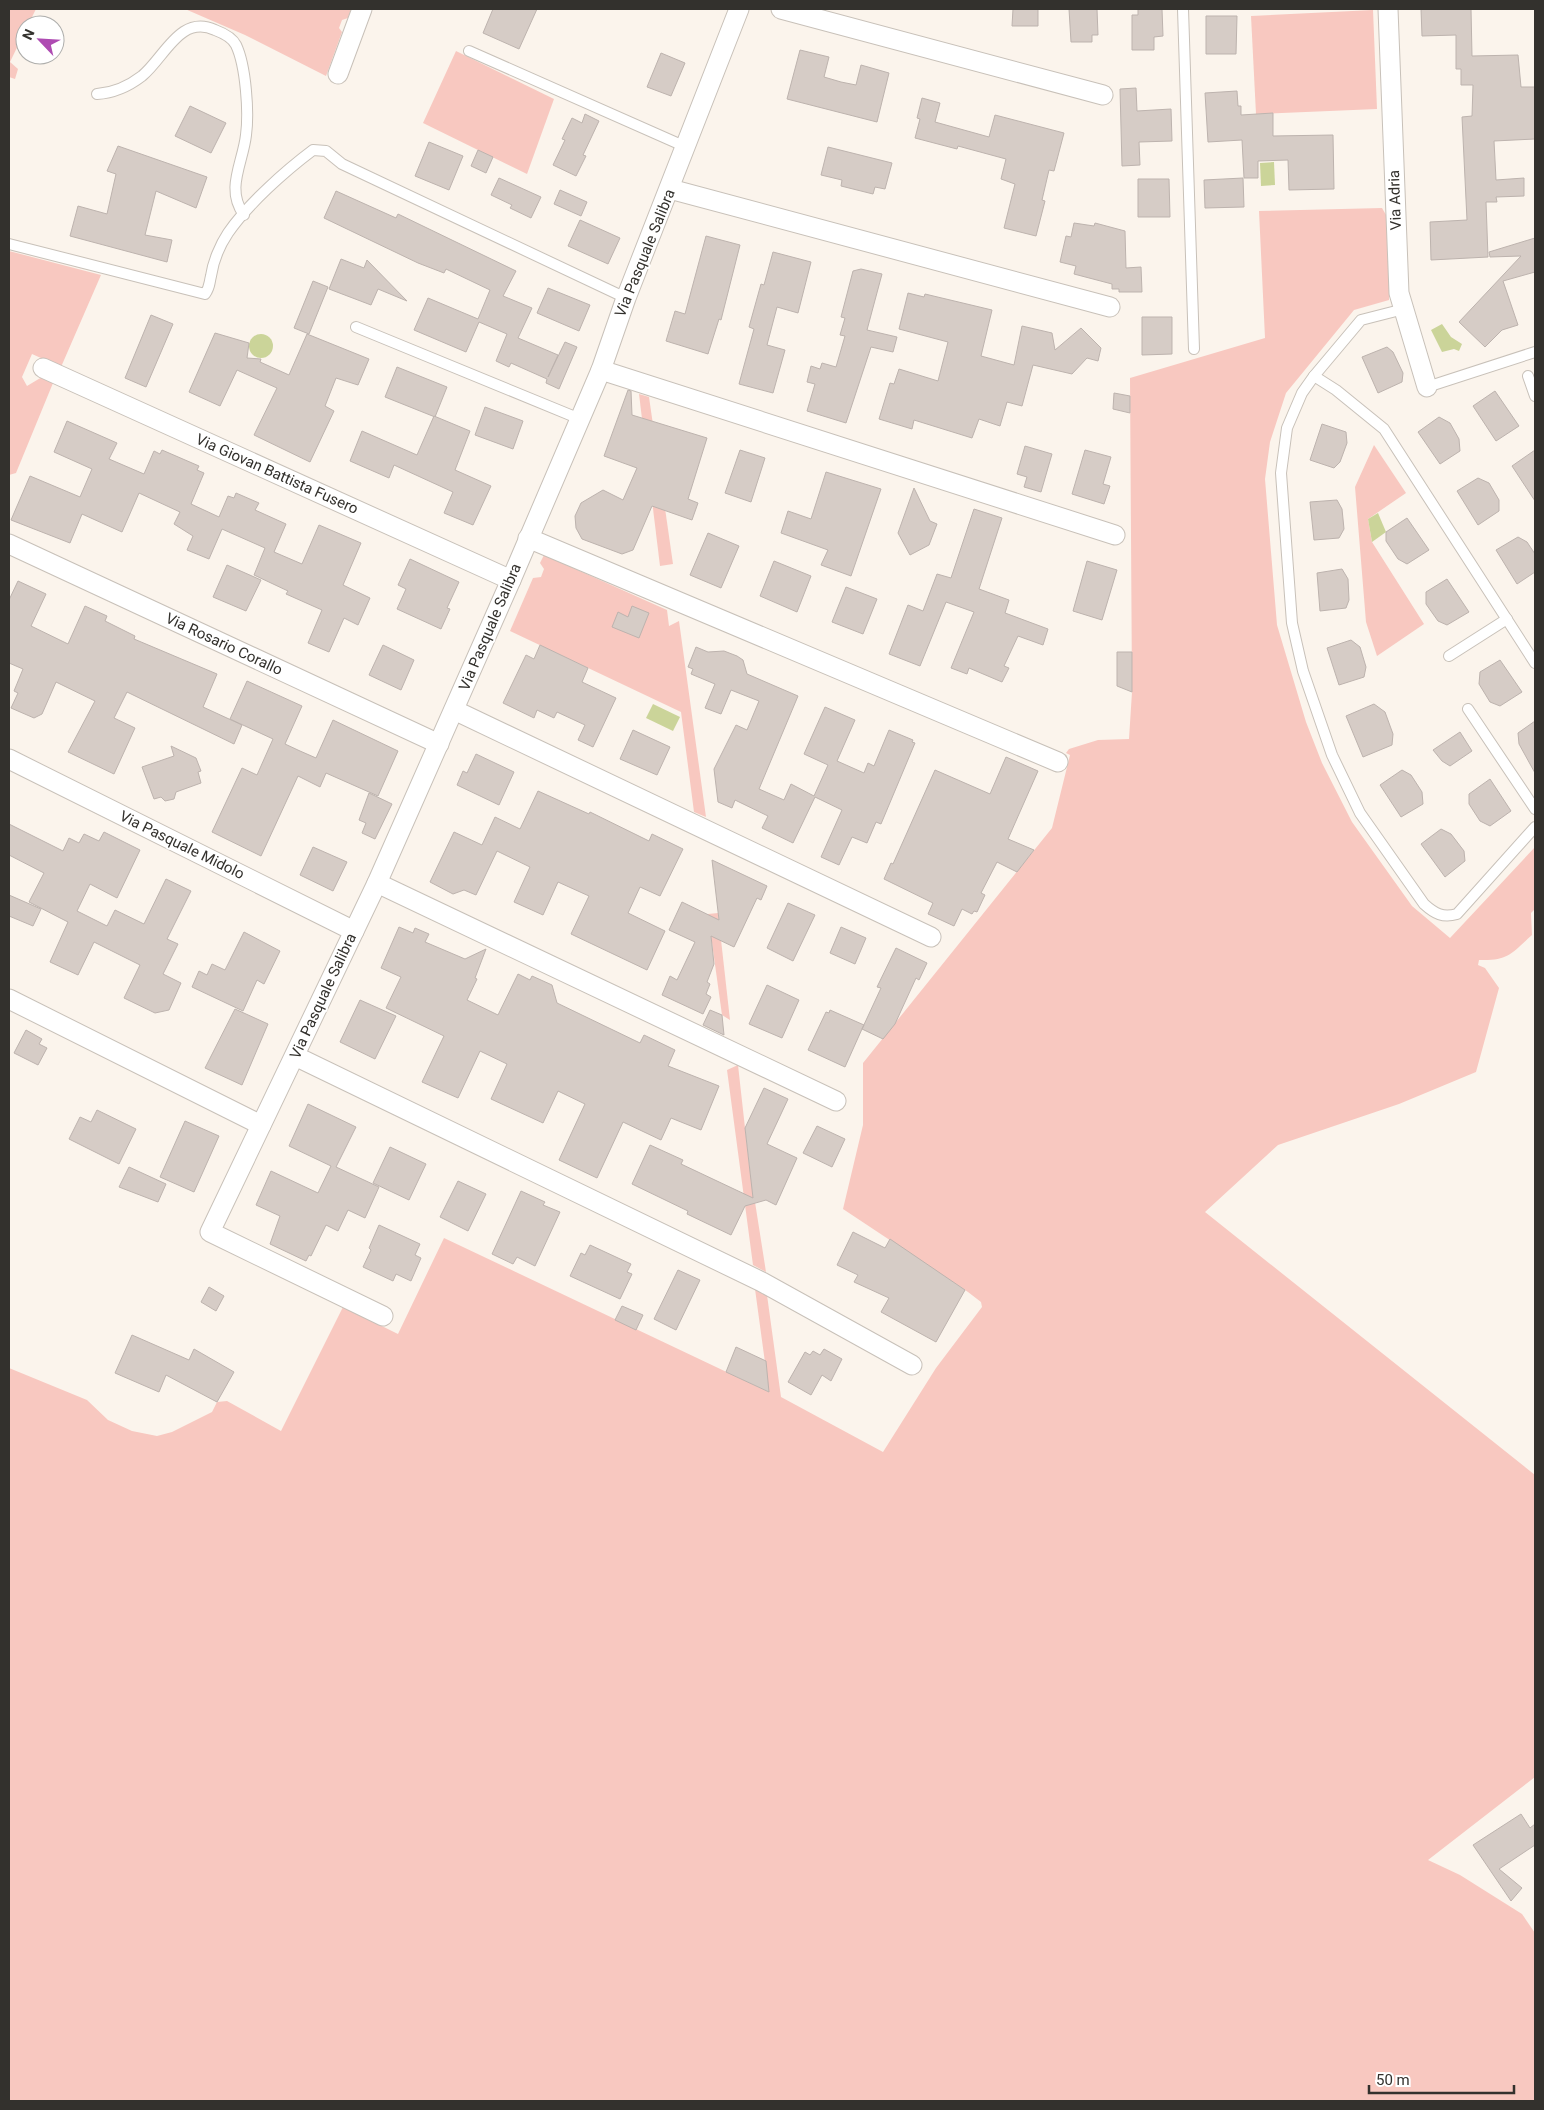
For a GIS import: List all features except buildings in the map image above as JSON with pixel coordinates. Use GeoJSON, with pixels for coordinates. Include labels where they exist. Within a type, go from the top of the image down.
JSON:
{"type":"FeatureCollection","features":[{"type":"Feature","properties":{"kind":"street"},"geometry":{"type":"LineString","coordinates":[[338,74],[362,9]]}},
{"type":"Feature","properties":{"kind":"street","name":"Via Pasquale Salibra"},"geometry":{"type":"LineString","coordinates":[[383,1316],[210,1232],[377,883],[511,580],[601,370],[626,298],[739,9]]}},
{"type":"Feature","properties":{"kind":"street"},"geometry":{"type":"LineString","coordinates":[[781,9],[1103,96]]}},
{"type":"Feature","properties":{"kind":"street","name":"Via Adria"},"geometry":{"type":"LineString","coordinates":[[1388,9],[1399,293],[1427,387]]}},
{"type":"Feature","properties":{"kind":"street"},"geometry":{"type":"LineString","coordinates":[[670,189],[1110,307]]}},
{"type":"Feature","properties":{"kind":"street","name":"Via Giovan Battista Fusero"},"geometry":{"type":"LineString","coordinates":[[43,368],[511,580]]}},
{"type":"Feature","properties":{"kind":"street"},"geometry":{"type":"LineString","coordinates":[[601,370],[1115,535]]}},
{"type":"Feature","properties":{"kind":"street"},"geometry":{"type":"LineString","coordinates":[[528,538],[1058,762]]}},
{"type":"Feature","properties":{"kind":"street","name":"Via Rosario Corallo"},"geometry":{"type":"LineString","coordinates":[[9,544],[439,744]]}},
{"type":"Feature","properties":{"kind":"street"},"geometry":{"type":"LineString","coordinates":[[454,710],[931,936]]}},
{"type":"Feature","properties":{"kind":"street","name":"Via Pasquale Midolo"},"geometry":{"type":"LineString","coordinates":[[9,759],[354,931]]}},
{"type":"Feature","properties":{"kind":"street"},"geometry":{"type":"LineString","coordinates":[[377,883],[836,1101]]}},
{"type":"Feature","properties":{"kind":"street"},"geometry":{"type":"LineString","coordinates":[[9,999],[261,1125]]}},
{"type":"Feature","properties":{"kind":"street"},"geometry":{"type":"LineString","coordinates":[[295,1056],[762,1282],[912,1365]]}},
{"type":"Feature","properties":{"kind":"lane"},"geometry":{"type":"LineString","coordinates":[[1183,9],[1194,348]]}},
{"type":"Feature","properties":{"kind":"lane"},"geometry":{"type":"LineString","coordinates":[[97,94],[108,93],[124,87],[142,76],[179,35],[193,26],[208,27],[226,34],[236,44],[248,112],[246,138],[234,189],[237,205],[244,215]]}},
{"type":"Feature","properties":{"kind":"lane"},"geometry":{"type":"LineString","coordinates":[[469,51],[686,147]]}},
{"type":"Feature","properties":{"kind":"lane"},"geometry":{"type":"LineString","coordinates":[[9,244],[205,294],[210,286],[217,256],[228,233],[289,168],[313,150],[326,151],[342,164],[626,298]]}},
{"type":"Feature","properties":{"kind":"lane"},"geometry":{"type":"LineString","coordinates":[[1404,309],[1361,320],[1314,376],[1302,393],[1294,410],[1283,450],[1281,473],[1292,622],[1303,671],[1332,755],[1360,813],[1424,904],[1434,913],[1446,917],[1457,914],[1535,828]]}},
{"type":"Feature","properties":{"kind":"lane"},"geometry":{"type":"LineString","coordinates":[[356,326],[580,419]]}},
{"type":"Feature","properties":{"kind":"lane"},"geometry":{"type":"LineString","coordinates":[[1427,387],[1535,352]]}},
{"type":"Feature","properties":{"kind":"lane"},"geometry":{"type":"LineString","coordinates":[[1314,376],[1336,390],[1384,429],[1535,663]]}},
{"type":"Feature","properties":{"kind":"lane"},"geometry":{"type":"LineString","coordinates":[[1528,376],[1535,396]]}},
{"type":"Feature","properties":{"kind":"lane"},"geometry":{"type":"LineString","coordinates":[[1449,656],[1507,619]]}},
{"type":"Feature","properties":{"kind":"lane"},"geometry":{"type":"LineString","coordinates":[[1468,709],[1535,809]]}},
{"type":"Feature","properties":{"kind":"shaded area"},"geometry":{"type":"Polygon","coordinates":[[[9,9],[36,9],[33,15],[15,15],[15,52],[10,62],[18,69],[15,79],[9,77],[9,9]]]}},
{"type":"Feature","properties":{"kind":"shaded area"},"geometry":{"type":"Polygon","coordinates":[[[185,9],[351,9],[348,18],[342,20],[339,28],[342,32],[326,76],[245,35],[185,9]]]}},
{"type":"Feature","properties":{"kind":"shaded area"},"geometry":{"type":"Polygon","coordinates":[[[1373,10],[1377,109],[1256,114],[1251,16],[1373,10]]]}},
{"type":"Feature","properties":{"kind":"shaded area"},"geometry":{"type":"Polygon","coordinates":[[[456,51],[554,99],[527,174],[423,123],[456,51]]]}},
{"type":"Feature","properties":{"kind":"shaded area"},"geometry":{"type":"Polygon","coordinates":[[[1274,162],[1275,185],[1261,186],[1260,163],[1274,162]]]}},
{"type":"Feature","properties":{"kind":"shaded area"},"geometry":{"type":"Polygon","coordinates":[[[1382,208],[1389,220],[1389,300],[1354,310],[1286,393],[1270,442],[1265,479],[1277,625],[1306,722],[1322,763],[1352,822],[1412,906],[1450,938],[1535,847],[1535,909],[1531,913],[1532,935],[1503,958],[1479,960],[1478,965],[1485,968],[1499,988],[1476,1072],[1399,1104],[1278,1145],[1205,1212],[1535,1475],[1535,1777],[1428,1860],[1460,1875],[1522,1914],[1535,1933],[1535,2101],[9,2101],[9,1368],[87,1400],[108,1420],[132,1431],[157,1436],[172,1432],[212,1412],[217,1402],[227,1401],[281,1431],[343,1307],[398,1334],[444,1238],[769,1392],[755,1289],[767,1295],[781,1397],[883,1452],[936,1368],[982,1307],[981,1302],[968,1292],[843,1209],[863,1125],[863,1063],[1052,828],[1070,755],[1066,753],[1069,749],[1098,740],[1129,739],[1132,692],[1130,378],[1265,338],[1259,211],[1382,208]]]}},
{"type":"Feature","properties":{"kind":"shaded area"},"geometry":{"type":"Polygon","coordinates":[[[9,251],[101,275],[61,367],[32,354],[22,377],[27,386],[42,377],[53,383],[16,473],[9,475],[9,251]]]}},
{"type":"Feature","properties":{"kind":"shaded area"},"geometry":{"type":"Polygon","coordinates":[[[1442,324],[1451,337],[1462,344],[1459,351],[1454,349],[1442,352],[1431,330],[1442,324]]]}},
{"type":"Feature","properties":{"kind":"shaded area"},"geometry":{"type":"Polygon","coordinates":[[[261,334],[270,337],[273,346],[270,355],[261,358],[252,355],[249,346],[252,337],[261,334]]]}},
{"type":"Feature","properties":{"kind":"shaded area"},"geometry":{"type":"Polygon","coordinates":[[[639,394],[649,397],[673,564],[660,566],[639,394]]]}},
{"type":"Feature","properties":{"kind":"shaded area"},"geometry":{"type":"Polygon","coordinates":[[[1374,445],[1406,493],[1368,519],[1372,542],[1424,624],[1377,656],[1366,622],[1355,487],[1374,445]]]}},
{"type":"Feature","properties":{"kind":"shaded area"},"geometry":{"type":"Polygon","coordinates":[[[1378,513],[1386,532],[1372,542],[1368,519],[1378,513]]]}},
{"type":"Feature","properties":{"kind":"shaded area"},"geometry":{"type":"Polygon","coordinates":[[[544,555],[667,610],[669,626],[679,621],[706,817],[694,812],[681,712],[510,631],[533,578],[541,577],[544,569],[540,563],[544,555]]]}},
{"type":"Feature","properties":{"kind":"shaded area"},"geometry":{"type":"Polygon","coordinates":[[[653,704],[680,717],[673,731],[646,718],[653,704]]]}},
{"type":"Feature","properties":{"kind":"shaded area"},"geometry":{"type":"Polygon","coordinates":[[[718,913],[730,1020],[722,1015],[708,914],[718,913]]]}},
{"type":"Feature","properties":{"kind":"shaded area"},"geometry":{"type":"Polygon","coordinates":[[[738,1065],[749,1164],[766,1272],[753,1265],[727,1070],[738,1065]]]}}]}
